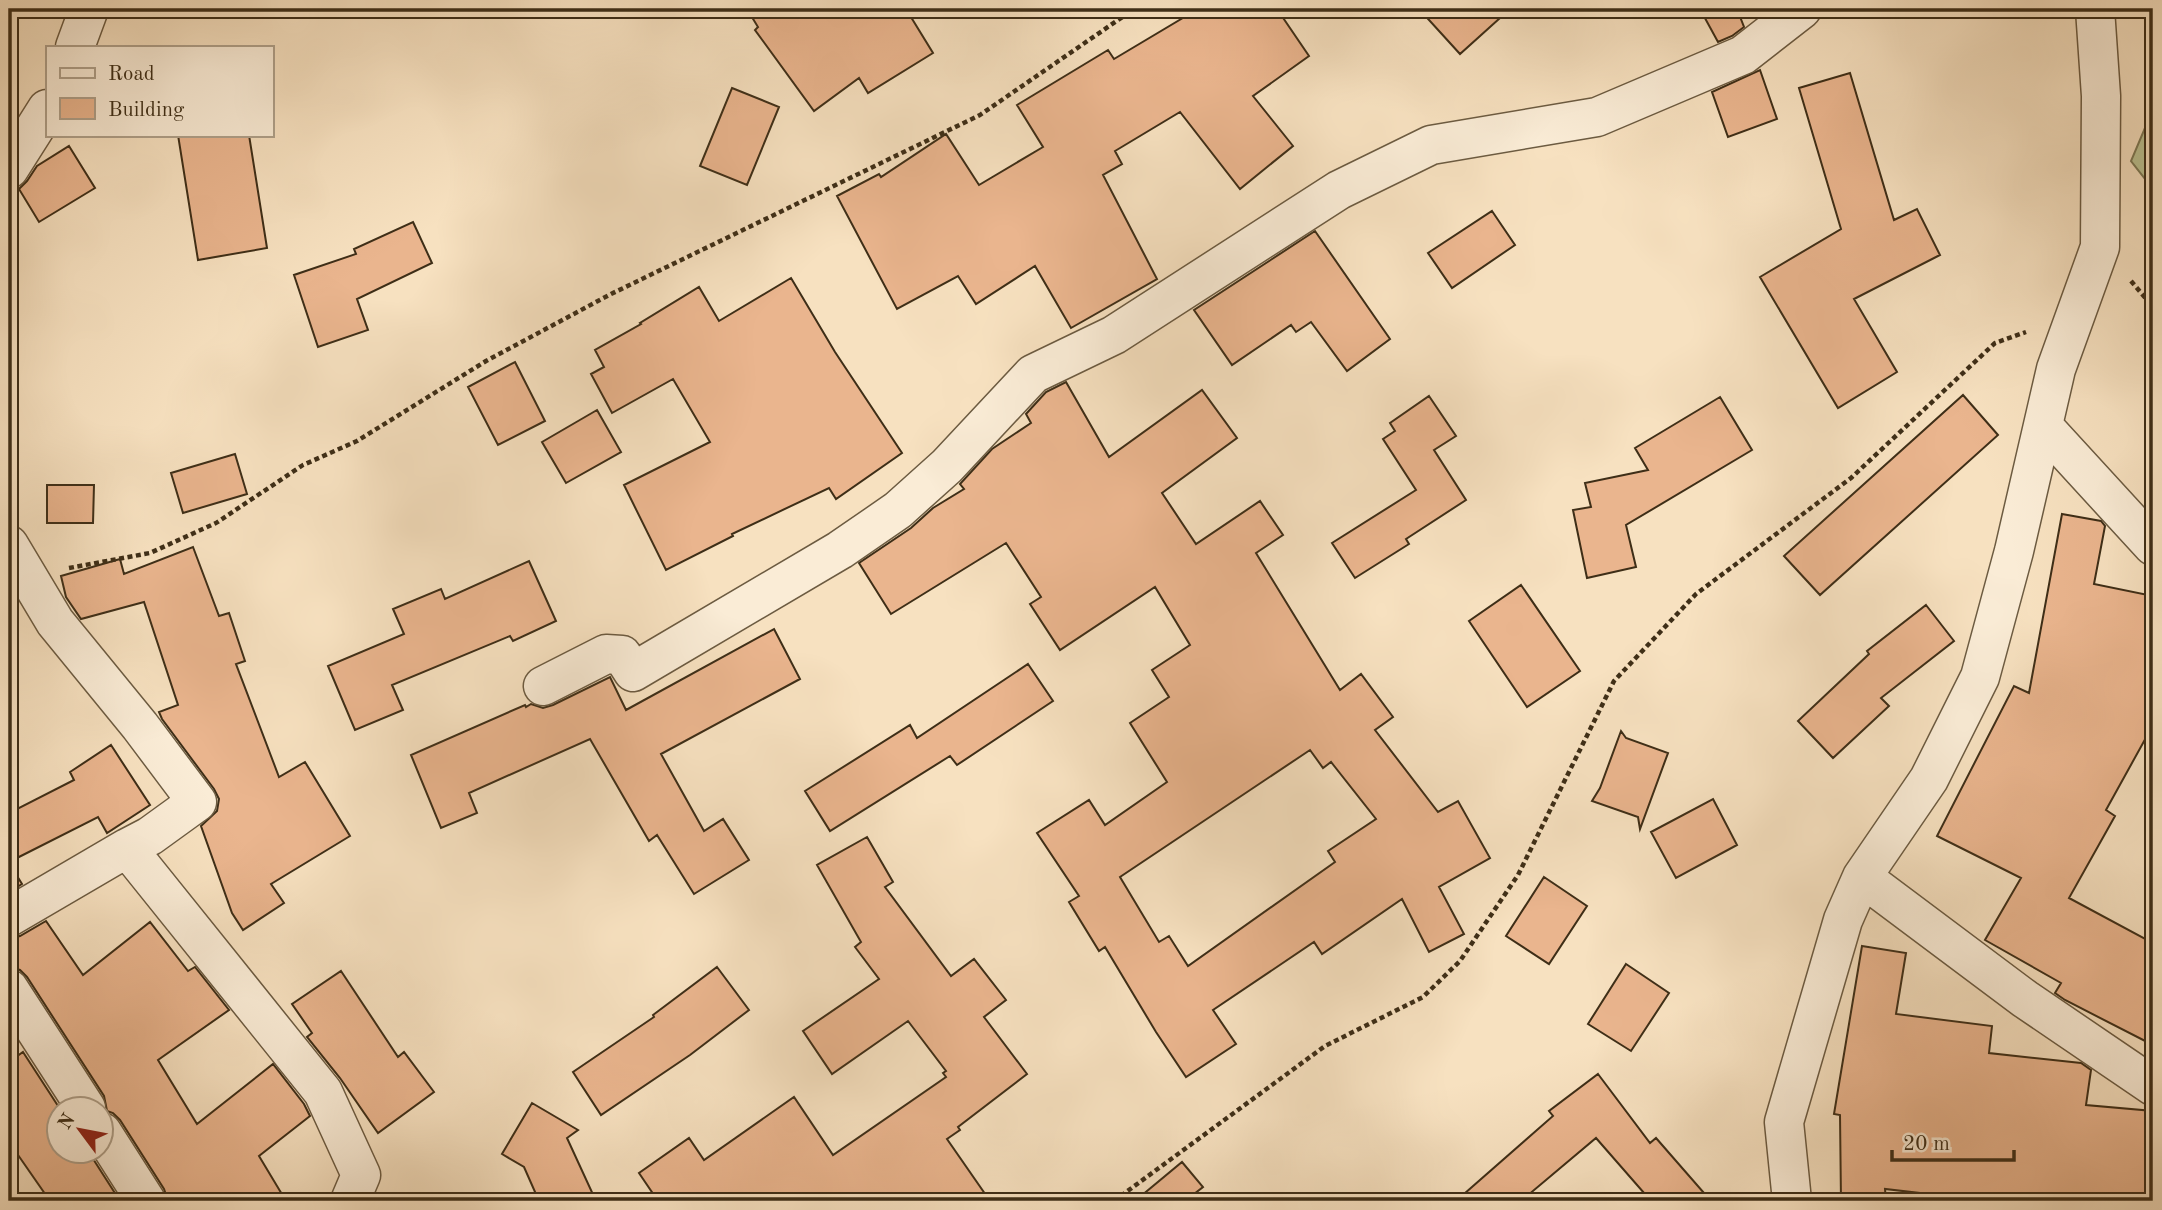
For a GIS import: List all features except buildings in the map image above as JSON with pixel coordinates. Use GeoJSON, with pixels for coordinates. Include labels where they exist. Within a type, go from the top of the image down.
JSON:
{"type":"FeatureCollection","features":[{"type":"Feature","properties":{"kind":"street"},"geometry":{"type":"LineString","coordinates":[[75,46],[89,9]]}},
{"type":"Feature","properties":{"kind":"street"},"geometry":{"type":"LineString","coordinates":[[543,686],[606,653],[622,655],[633,672],[840,550],[898,510],[947,466],[1033,374],[1114,335],[1339,190],[1432,145],[1597,117],[1743,55],[1802,9]]}},
{"type":"Feature","properties":{"kind":"street"},"geometry":{"type":"LineString","coordinates":[[1792,1201],[1784,1122],[1843,920],[1862,877],[1929,779],[1980,677],[2056,369],[2100,247],[2101,96],[2095,9]]}},
{"type":"Feature","properties":{"kind":"street"},"geometry":{"type":"LineString","coordinates":[[9,169],[46,110]]}},
{"type":"Feature","properties":{"kind":"street"},"geometry":{"type":"LineString","coordinates":[[2043,427],[2153,546]]}},
{"type":"Feature","properties":{"kind":"street"},"geometry":{"type":"LineString","coordinates":[[9,917],[150,836],[197,802],[140,726],[55,622],[17,561]]}},
{"type":"Feature","properties":{"kind":"street"},"geometry":{"type":"LineString","coordinates":[[127,848],[323,1092],[361,1175],[350,1201]]}},
{"type":"Feature","properties":{"kind":"street"},"geometry":{"type":"LineString","coordinates":[[1862,877],[2025,999],[2153,1086]]}},
{"type":"Feature","properties":{"kind":"street"},"geometry":{"type":"LineString","coordinates":[[9,989],[77,1094]]}},
{"type":"Feature","properties":{"kind":"street"},"geometry":{"type":"LineString","coordinates":[[116,1154],[146,1201]]}},
{"type":"Feature","properties":{"kind":"path"},"geometry":{"type":"LineString","coordinates":[[17,561],[150,553],[216,523],[303,465],[357,442],[486,361],[599,300],[980,116],[1134,9]]}},
{"type":"Feature","properties":{"kind":"path"},"geometry":{"type":"LineString","coordinates":[[1114,1201],[1325,1046],[1423,997],[1460,961],[1518,875],[1614,681],[1696,593],[1851,478],[1995,343],[2074,314]]}},
{"type":"Feature","properties":{"kind":"green space"},"geometry":{"type":"Polygon","coordinates":[[[2153,109],[2153,189],[2131,161],[2153,109]]]}}]}
